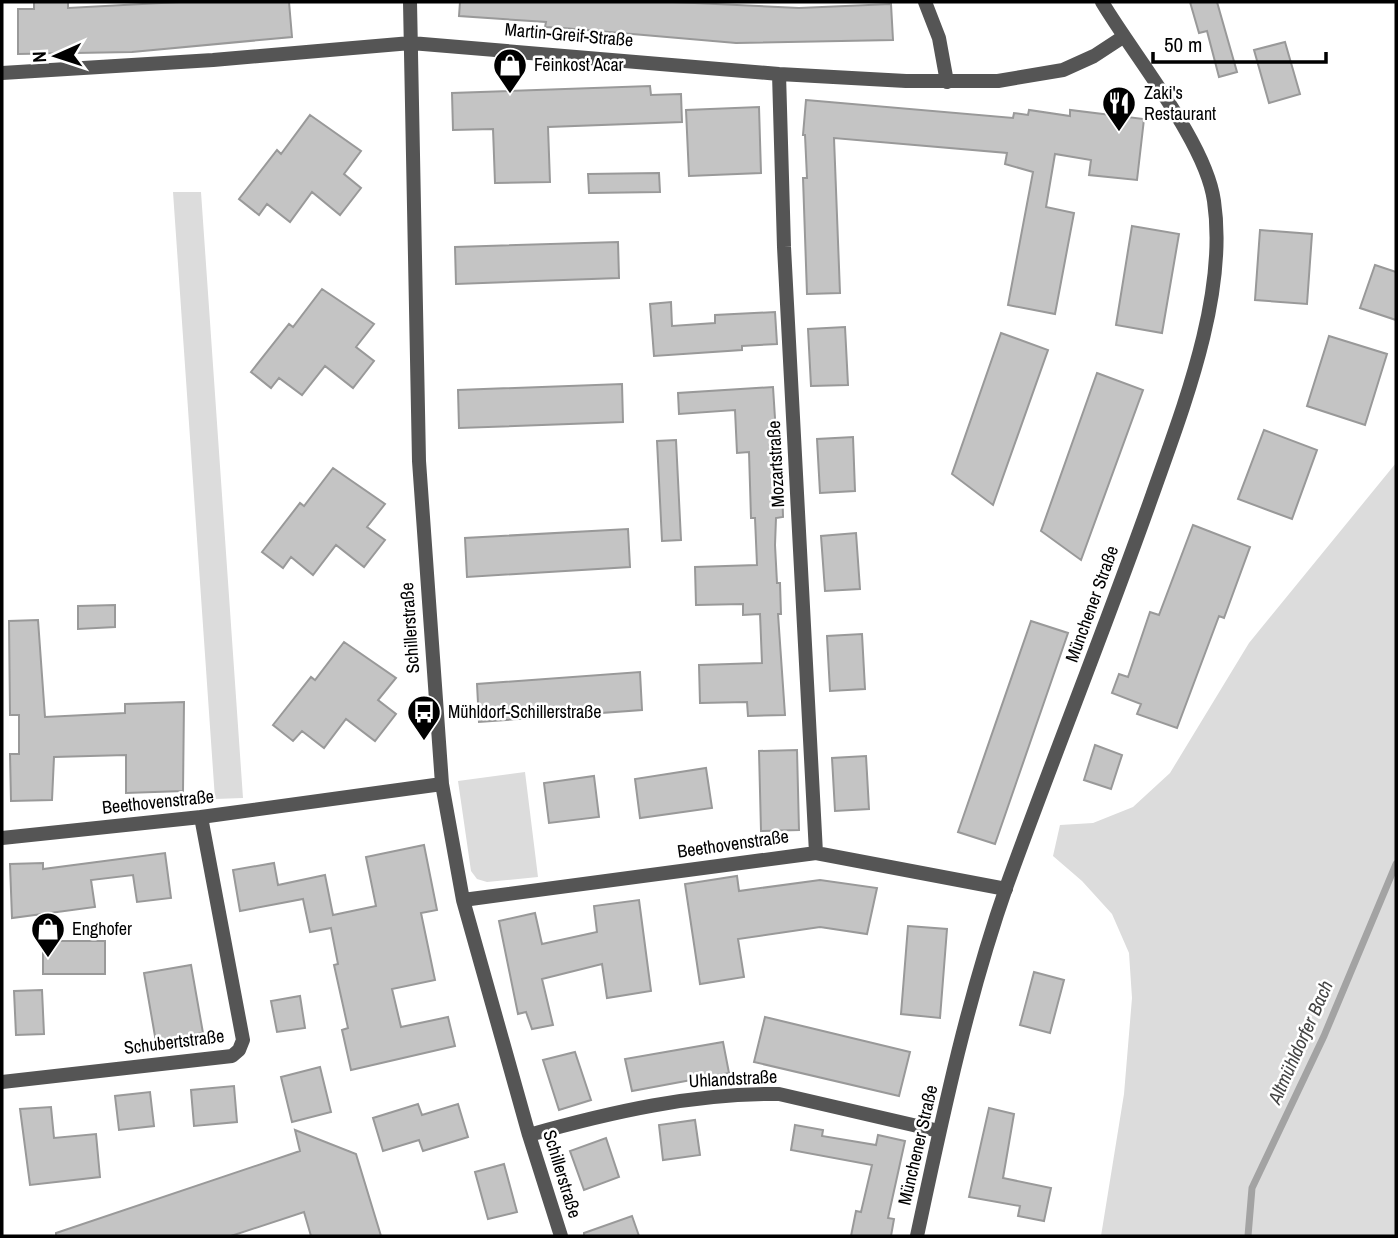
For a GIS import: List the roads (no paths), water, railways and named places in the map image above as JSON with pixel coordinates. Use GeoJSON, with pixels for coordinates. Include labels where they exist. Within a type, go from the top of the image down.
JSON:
{"type":"FeatureCollection","features":[{"type":"Feature","properties":{"kind":"street","name":"Schillerstraße"},"geometry":{"type":"LineString","coordinates":[[410,2],[418,438],[432,676],[442,784],[463,900],[529,1135],[561,1236]]}},
{"type":"Feature","properties":{"kind":"street"},"geometry":{"type":"LineString","coordinates":[[925,2],[939,38],[947,82]]}},
{"type":"Feature","properties":{"kind":"street","name":"Münchener Straße"},"geometry":{"type":"LineString","coordinates":[[917,1236],[939,1130],[983,962],[1006,889],[1116,598],[1187,391],[1206,323],[1216,257],[1214,201],[1205,165],[1102,2]]}},
{"type":"Feature","properties":{"kind":"street","name":"Martin-Greif-Straße"},"geometry":{"type":"LineString","coordinates":[[2,73],[213,60],[411,43],[779,74],[947,82],[1042,76],[1080,63],[1123,37]]}},
{"type":"Feature","properties":{"kind":"street","name":"Mozartstraße"},"geometry":{"type":"LineString","coordinates":[[779,74],[784,247],[817,853]]}},
{"type":"Feature","properties":{"kind":"street","name":"Beethovenstraße"},"geometry":{"type":"LineString","coordinates":[[2,838],[201,817],[442,784]]}},
{"type":"Feature","properties":{"kind":"street","name":"Schubertstraße"},"geometry":{"type":"LineString","coordinates":[[2,1082],[232,1056],[239,1049],[243,1040],[201,817]]}},
{"type":"Feature","properties":{"kind":"street","name":"Beethovenstraße"},"geometry":{"type":"LineString","coordinates":[[463,900],[817,853],[1006,889]]}},
{"type":"Feature","properties":{"kind":"street","name":"Uhlandstraße"},"geometry":{"type":"LineString","coordinates":[[529,1135],[630,1109],[754,1094],[779,1094],[939,1130]]}},
{"type":"Feature","properties":{"kind":"waterway","name":"Altmühldorfer Bach"},"geometry":{"type":"LineString","coordinates":[[1248,1236],[1252,1188],[1324,1036],[1396,864]]}},
{"type":"Feature","properties":{"kind":"place","name":"Feinkost Acar"},"geometry":{"type":"Point","coordinates":[510,95]}},
{"type":"Feature","properties":{"kind":"place","name":"Zaki's Restaurant"},"geometry":{"type":"Point","coordinates":[1119,133]}},
{"type":"Feature","properties":{"kind":"place","name":"Mühldorf-Schillerstraße"},"geometry":{"type":"Point","coordinates":[424,742]}},
{"type":"Feature","properties":{"kind":"place","name":"Enghofer"},"geometry":{"type":"Point","coordinates":[48,959]}}]}
